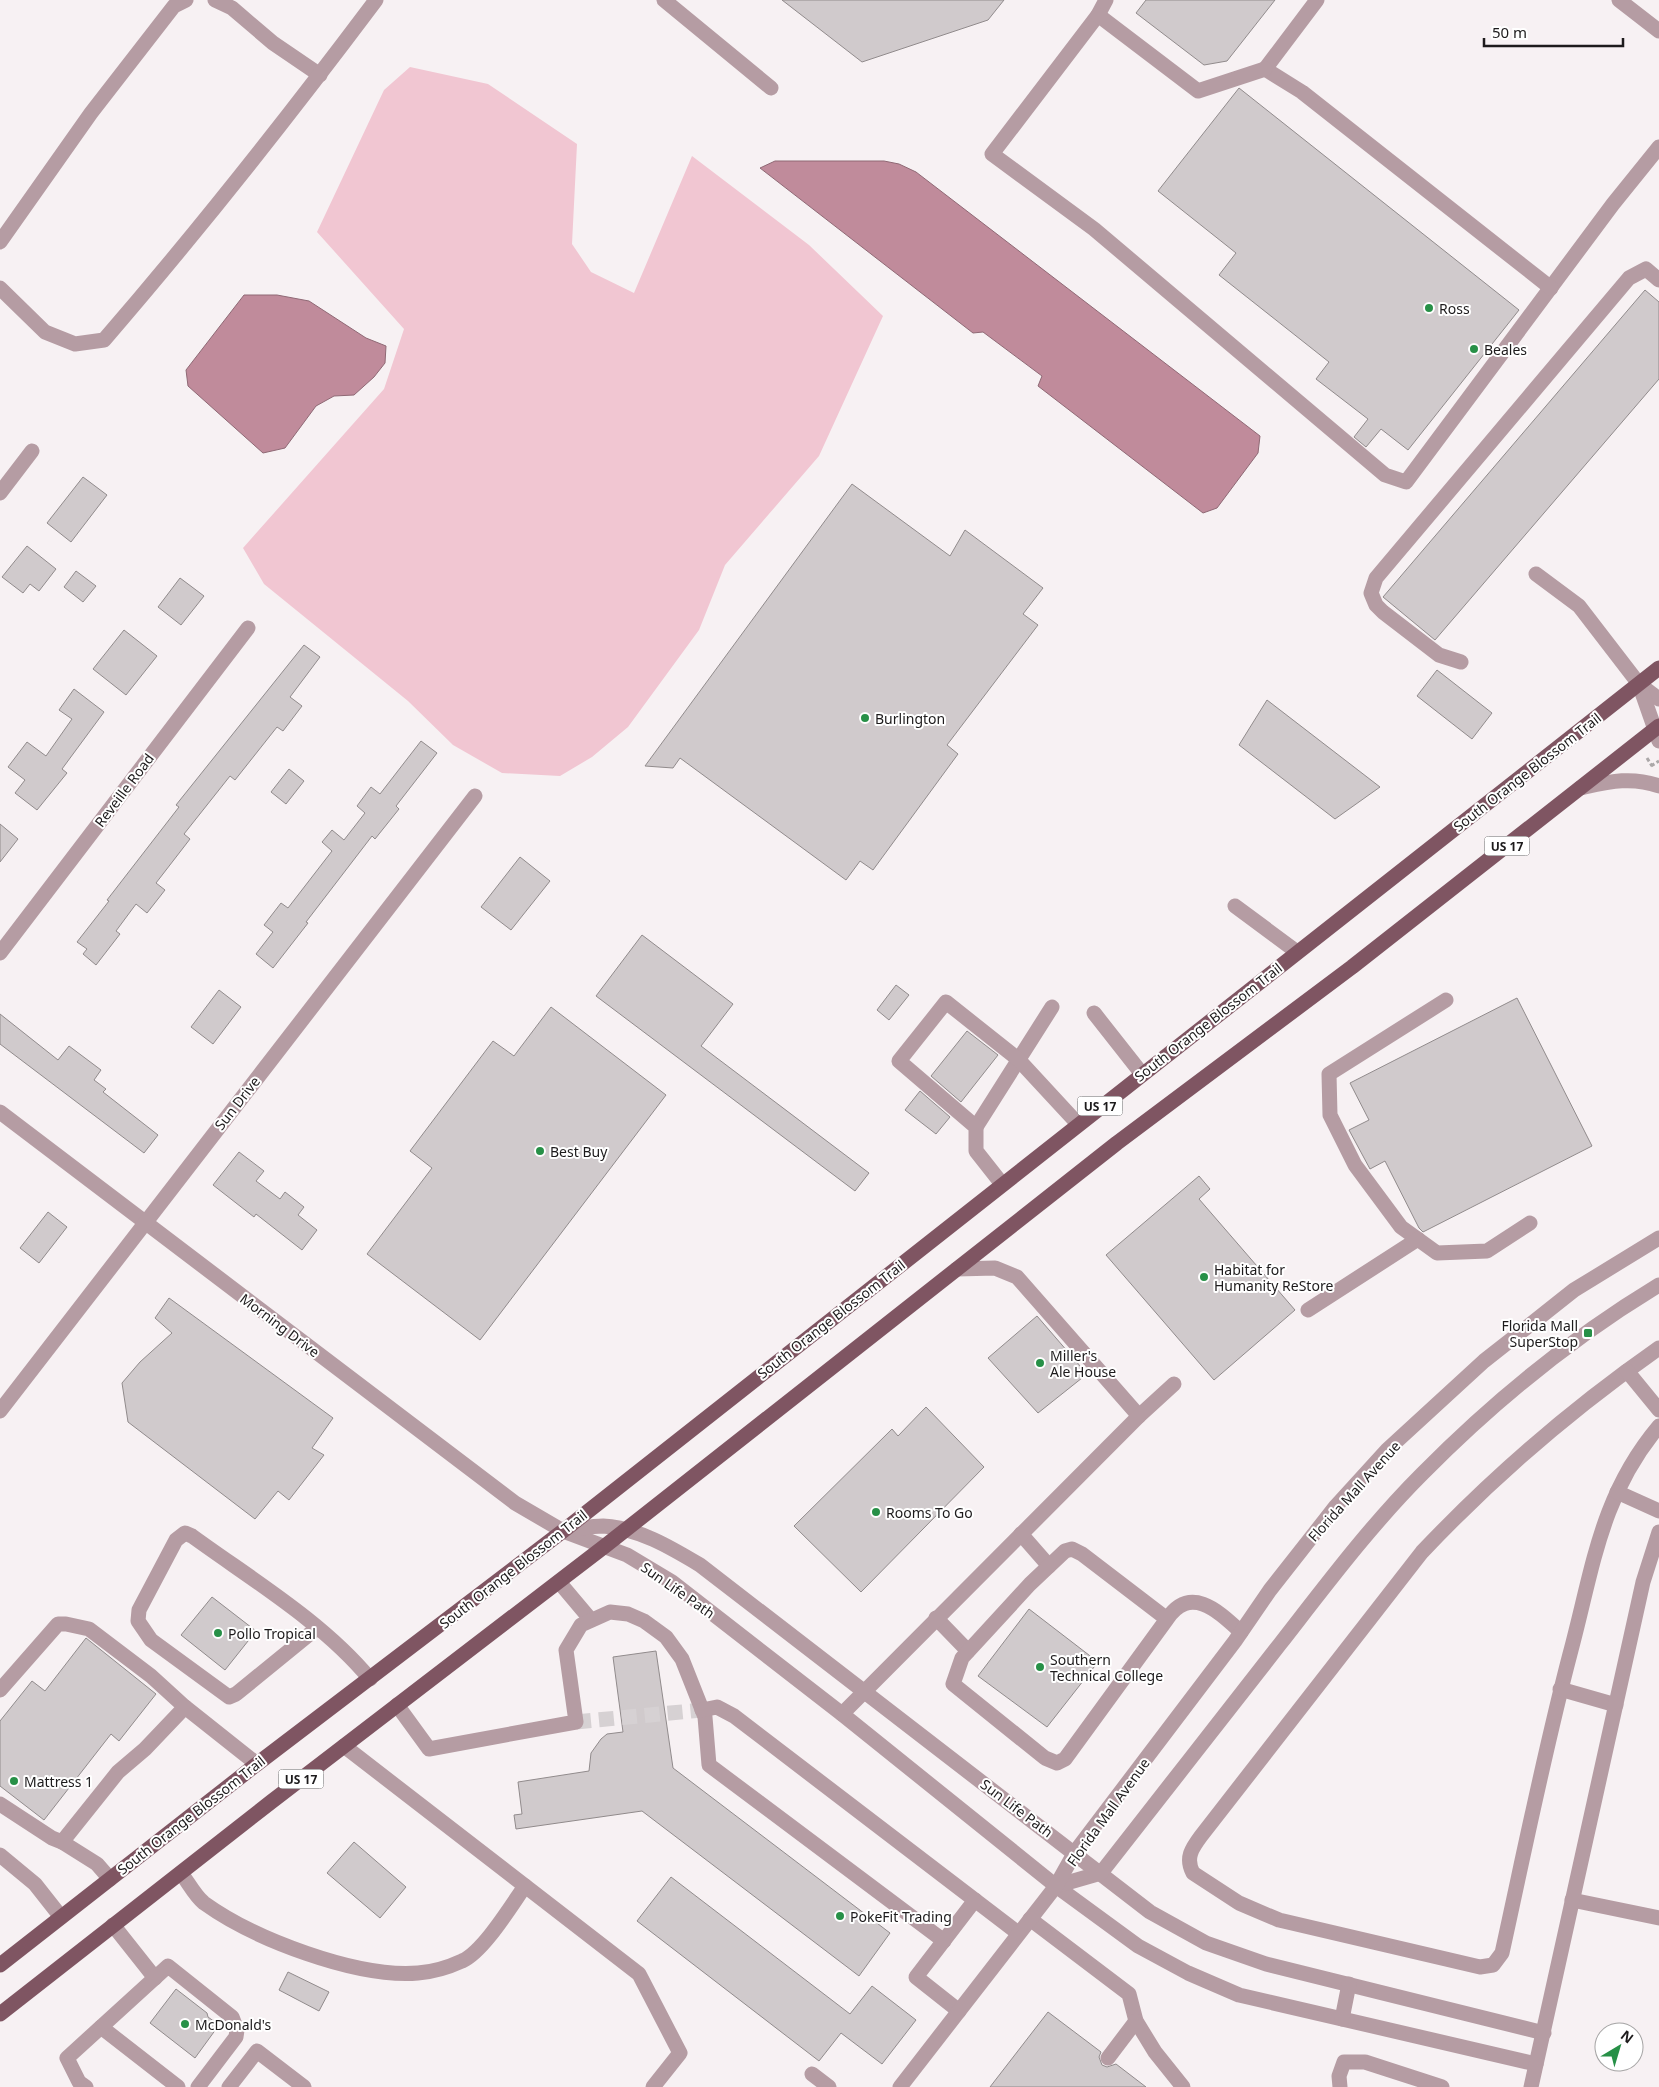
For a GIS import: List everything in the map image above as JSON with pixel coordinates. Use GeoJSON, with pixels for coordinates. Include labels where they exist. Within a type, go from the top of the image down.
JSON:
{"type":"FeatureCollection","features":[{"type":"Feature","properties":{"kind":"main road","name":"South Orange Blossom Trail"},"geometry":{"type":"LineString","coordinates":[[0,1965],[257,1764],[563,1531],[1659,668]]}},
{"type":"Feature","properties":{"kind":"main road","name":"US 17"},"geometry":{"type":"LineString","coordinates":[[0,2014],[397,1705],[627,1529],[1137,1127],[1352,967],[1580,788],[1657,733]]}},
{"type":"Feature","properties":{"kind":"street"},"geometry":{"type":"LineString","coordinates":[[214,0],[232,8],[274,43],[320,75]]}},
{"type":"Feature","properties":{"kind":"street"},"geometry":{"type":"LineString","coordinates":[[0,288],[45,332],[75,344],[104,340],[146,291],[320,75],[376,0]]}},
{"type":"Feature","properties":{"kind":"street"},"geometry":{"type":"LineString","coordinates":[[664,0],[771,88]]}},
{"type":"Feature","properties":{"kind":"street"},"geometry":{"type":"LineString","coordinates":[[1106,0],[1098,15],[992,154],[1094,229],[1385,475],[1406,482],[1613,204],[1659,147]]}},
{"type":"Feature","properties":{"kind":"street"},"geometry":{"type":"LineString","coordinates":[[1098,15],[1198,91],[1265,69],[1317,0]]}},
{"type":"Feature","properties":{"kind":"street"},"geometry":{"type":"LineString","coordinates":[[1619,0],[1659,31]]}},
{"type":"Feature","properties":{"kind":"street"},"geometry":{"type":"LineString","coordinates":[[0,242],[91,112],[180,3]]}},
{"type":"Feature","properties":{"kind":"street"},"geometry":{"type":"LineString","coordinates":[[1265,69],[1302,92],[1551,288]]}},
{"type":"Feature","properties":{"kind":"street"},"geometry":{"type":"LineString","coordinates":[[1461,662],[1439,655],[1383,612],[1376,605],[1371,593],[1376,578],[1629,278],[1646,269],[1659,280]]}},
{"type":"Feature","properties":{"kind":"street"},"geometry":{"type":"LineString","coordinates":[[0,493],[32,451]]}},
{"type":"Feature","properties":{"kind":"street"},"geometry":{"type":"LineString","coordinates":[[1536,574],[1579,606],[1639,684],[1659,699]]}},
{"type":"Feature","properties":{"kind":"street","name":"Reveille Road"},"geometry":{"type":"LineString","coordinates":[[0,953],[248,628]]}},
{"type":"Feature","properties":{"kind":"street"},"geometry":{"type":"LineString","coordinates":[[1639,684],[1657,733]]}},
{"type":"Feature","properties":{"kind":"street"},"geometry":{"type":"LineString","coordinates":[[1580,788],[1611,782],[1643,780],[1659,786]]}},
{"type":"Feature","properties":{"kind":"street","name":"Sun Drive"},"geometry":{"type":"LineString","coordinates":[[0,1411],[475,796]]}},
{"type":"Feature","properties":{"kind":"street"},"geometry":{"type":"LineString","coordinates":[[1235,906],[1297,952]]}},
{"type":"Feature","properties":{"kind":"street"},"geometry":{"type":"LineString","coordinates":[[1446,1000],[1329,1074],[1330,1114],[1355,1165],[1401,1227],[1437,1253],[1488,1251],[1530,1223]]}},
{"type":"Feature","properties":{"kind":"street"},"geometry":{"type":"LineString","coordinates":[[976,1126],[899,1061],[946,1002],[1018,1059],[1078,1124]]}},
{"type":"Feature","properties":{"kind":"street"},"geometry":{"type":"LineString","coordinates":[[1002,1184],[976,1151],[976,1126],[1052,1007]]}},
{"type":"Feature","properties":{"kind":"street"},"geometry":{"type":"LineString","coordinates":[[1094,1013],[1142,1074]]}},
{"type":"Feature","properties":{"kind":"street","name":"Morning Drive"},"geometry":{"type":"LineString","coordinates":[[0,1112],[145,1224],[515,1503],[563,1531]]}},
{"type":"Feature","properties":{"kind":"street","name":"Florida Mall Avenue"},"geometry":{"type":"LineString","coordinates":[[1056,1886],[1075,1852],[1241,1632],[1270,1590],[1314,1534],[1387,1450],[1484,1360],[1574,1290],[1659,1238]]}},
{"type":"Feature","properties":{"kind":"street"},"geometry":{"type":"LineString","coordinates":[[1308,1310],[1418,1239]]}},
{"type":"Feature","properties":{"kind":"street"},"geometry":{"type":"LineString","coordinates":[[957,1269],[995,1268],[1017,1276],[1139,1416]]}},
{"type":"Feature","properties":{"kind":"street"},"geometry":{"type":"LineString","coordinates":[[1101,1873],[1363,1537],[1422,1474],[1484,1415],[1539,1370],[1612,1314],[1659,1285]]}},
{"type":"Feature","properties":{"kind":"street"},"geometry":{"type":"LineString","coordinates":[[1659,1348],[1567,1417],[1498,1476],[1422,1552],[1386,1595],[1201,1836],[1189,1856],[1189,1866],[1193,1873],[1239,1903],[1272,1917],[1480,1967],[1493,1965],[1502,1953],[1560,1690],[1596,1547],[1617,1492],[1639,1452],[1659,1426]]}},
{"type":"Feature","properties":{"kind":"street"},"geometry":{"type":"LineString","coordinates":[[1627,1371],[1659,1410]]}},
{"type":"Feature","properties":{"kind":"street"},"geometry":{"type":"LineString","coordinates":[[842,1714],[1139,1416],[1174,1384]]}},
{"type":"Feature","properties":{"kind":"street"},"geometry":{"type":"LineString","coordinates":[[1617,1492],[1659,1511]]}},
{"type":"Feature","properties":{"kind":"street","name":"Sun Life Path"},"geometry":{"type":"LineString","coordinates":[[563,1531],[601,1526],[627,1529],[649,1537],[700,1565],[1075,1852],[1150,1912],[1206,1943],[1266,1964],[1544,2033]]}},
{"type":"Feature","properties":{"kind":"street","name":"Sun Life Path"},"geometry":{"type":"LineString","coordinates":[[563,1531],[627,1555],[672,1582],[842,1714],[1056,1886],[1138,1946],[1188,1974],[1239,1995],[1536,2064]]}},
{"type":"Feature","properties":{"kind":"street"},"geometry":{"type":"LineString","coordinates":[[1531,2087],[1646,1568],[1659,1532]]}},
{"type":"Feature","properties":{"kind":"street"},"geometry":{"type":"LineString","coordinates":[[318,1628],[236,1694],[228,1697],[150,1640],[138,1621],[139,1610],[176,1540],[185,1533],[192,1536],[318,1628],[358,1664],[370,1678]]}},
{"type":"Feature","properties":{"kind":"street"},"geometry":{"type":"LineString","coordinates":[[1021,1534],[1050,1566]]}},
{"type":"Feature","properties":{"kind":"street"},"geometry":{"type":"LineString","coordinates":[[1167,1619],[1072,1548],[1065,1551],[1030,1584],[968,1651],[962,1658],[953,1684],[1045,1758],[1056,1763],[1065,1759],[1167,1619],[1181,1605],[1198,1602],[1216,1609],[1241,1632]]}},
{"type":"Feature","properties":{"kind":"street"},"geometry":{"type":"LineString","coordinates":[[559,1582],[591,1620]]}},
{"type":"Feature","properties":{"kind":"street"},"geometry":{"type":"LineString","coordinates":[[397,1705],[429,1748],[576,1722],[566,1650],[581,1625],[610,1612],[628,1614],[644,1621],[666,1637],[682,1659],[705,1717],[709,1764],[944,1941]]}},
{"type":"Feature","properties":{"kind":"street"},"geometry":{"type":"LineString","coordinates":[[936,1618],[968,1651]]}},
{"type":"Feature","properties":{"kind":"street"},"geometry":{"type":"LineString","coordinates":[[0,1690],[44,1637],[58,1624],[89,1629],[151,1676],[185,1707],[257,1764]]}},
{"type":"Feature","properties":{"kind":"street"},"geometry":{"type":"LineString","coordinates":[[1560,1690],[1616,1705]]}},
{"type":"Feature","properties":{"kind":"street"},"geometry":{"type":"LineString","coordinates":[[62,1842],[118,1772],[145,1749],[185,1707]]}},
{"type":"Feature","properties":{"kind":"street"},"geometry":{"type":"LineString","coordinates":[[702,1710],[718,1708],[734,1716],[1018,1933]]}},
{"type":"Feature","properties":{"kind":"street"},"geometry":{"type":"LineString","coordinates":[[344,1746],[639,1974],[680,2053],[653,2087]]}},
{"type":"Feature","properties":{"kind":"street"},"geometry":{"type":"LineString","coordinates":[[0,1804],[96,1864],[110,1879]]}},
{"type":"Feature","properties":{"kind":"street"},"geometry":{"type":"LineString","coordinates":[[0,1855],[35,1884],[61,1917]]}},
{"type":"Feature","properties":{"kind":"street"},"geometry":{"type":"LineString","coordinates":[[181,1873],[202,1902],[263,1936],[333,1963],[380,1971],[418,1973],[464,1961],[475,1952],[525,1886]]}},
{"type":"Feature","properties":{"kind":"street","name":"Florida Mall Avenue"},"geometry":{"type":"LineString","coordinates":[[1056,1886],[1101,1873]]}},
{"type":"Feature","properties":{"kind":"street"},"geometry":{"type":"LineString","coordinates":[[900,2087],[1056,1886]]}},
{"type":"Feature","properties":{"kind":"street"},"geometry":{"type":"LineString","coordinates":[[958,2011],[916,1977],[975,1900]]}},
{"type":"Feature","properties":{"kind":"street"},"geometry":{"type":"LineString","coordinates":[[1572,1900],[1659,1918]]}},
{"type":"Feature","properties":{"kind":"street"},"geometry":{"type":"LineString","coordinates":[[1030,1919],[1129,1994],[1136,2021],[1154,2052],[1184,2087]]}},
{"type":"Feature","properties":{"kind":"street"},"geometry":{"type":"LineString","coordinates":[[114,1925],[155,1978]]}},
{"type":"Feature","properties":{"kind":"street"},"geometry":{"type":"LineString","coordinates":[[86,2087],[79,2082],[67,2058],[168,1966],[232,2017],[237,2030],[236,2037],[198,2087]]}},
{"type":"Feature","properties":{"kind":"street"},"geometry":{"type":"LineString","coordinates":[[1342,2019],[1349,1984]]}},
{"type":"Feature","properties":{"kind":"street"},"geometry":{"type":"LineString","coordinates":[[1108,2058],[1136,2021]]}},
{"type":"Feature","properties":{"kind":"street"},"geometry":{"type":"LineString","coordinates":[[101,2028],[178,2087]]}},
{"type":"Feature","properties":{"kind":"street"},"geometry":{"type":"LineString","coordinates":[[229,2087],[257,2051],[304,2087]]}},
{"type":"Feature","properties":{"kind":"street"},"geometry":{"type":"LineString","coordinates":[[1340,2087],[1339,2076],[1344,2062],[1365,2062],[1442,2087]]}},
{"type":"Feature","properties":{"kind":"street"},"geometry":{"type":"LineString","coordinates":[[812,2074],[829,2087]]}},
{"type":"Feature","properties":{"kind":"path"},"geometry":{"type":"LineString","coordinates":[[1647,758],[1652,766]]}},
{"type":"Feature","properties":{"kind":"shaded area"},"geometry":{"type":"Polygon","coordinates":[[[410,67],[488,84],[577,144],[572,244],[591,272],[634,293],[692,156],[809,245],[883,316],[819,456],[725,565],[699,630],[628,727],[592,757],[560,776],[502,773],[453,745],[408,701],[264,584],[243,548],[384,389],[404,329],[317,232],[384,90],[410,67]]]}},
{"type":"Feature","properties":{"kind":"shaded area"},"geometry":{"type":"Polygon","coordinates":[[[775,161],[884,161],[899,164],[916,172],[1260,436],[1258,453],[1217,508],[1203,513],[1038,386],[1042,376],[983,332],[973,333],[760,168],[775,161]]]}},
{"type":"Feature","properties":{"kind":"shaded area"},"geometry":{"type":"Polygon","coordinates":[[[244,295],[277,295],[309,301],[366,338],[386,346],[385,363],[374,377],[354,395],[334,396],[316,406],[285,448],[263,453],[188,386],[186,370],[244,295]]]}},
{"type":"Feature","properties":{"kind":"building"},"geometry":{"type":"Polygon","coordinates":[[[782,0],[1004,0],[988,20],[862,62],[782,0]]]}},
{"type":"Feature","properties":{"kind":"building"},"geometry":{"type":"Polygon","coordinates":[[[1146,0],[1275,0],[1227,61],[1204,65],[1136,13],[1146,0]]]}},
{"type":"Feature","properties":{"kind":"building"},"geometry":{"type":"Polygon","coordinates":[[[1239,88],[1519,310],[1408,450],[1381,429],[1366,447],[1354,437],[1368,419],[1316,379],[1329,362],[1219,275],[1236,253],[1158,191],[1239,88]]]}},
{"type":"Feature","properties":{"kind":"building"},"geometry":{"type":"Polygon","coordinates":[[[1645,290],[1659,302],[1659,379],[1435,640],[1383,597],[1645,290]]]}},
{"type":"Feature","properties":{"kind":"building"},"geometry":{"type":"Polygon","coordinates":[[[83,477],[107,495],[71,542],[47,523],[83,477]]]}},
{"type":"Feature","properties":{"kind":"building"},"geometry":{"type":"Polygon","coordinates":[[[852,484],[950,556],[965,530],[1043,588],[1023,614],[1038,625],[947,745],[958,754],[873,870],[860,861],[846,880],[680,758],[673,768],[645,766],[852,484]]]}},
{"type":"Feature","properties":{"kind":"building"},"geometry":{"type":"Polygon","coordinates":[[[27,546],[56,569],[39,591],[30,584],[23,593],[2,577],[27,546]]]}},
{"type":"Feature","properties":{"kind":"building"},"geometry":{"type":"Polygon","coordinates":[[[76,571],[96,586],[83,602],[64,587],[76,571]]]}},
{"type":"Feature","properties":{"kind":"building"},"geometry":{"type":"Polygon","coordinates":[[[180,578],[204,596],[181,625],[158,607],[180,578]]]}},
{"type":"Feature","properties":{"kind":"building"},"geometry":{"type":"Polygon","coordinates":[[[124,630],[157,656],[126,695],[93,669],[124,630]]]}},
{"type":"Feature","properties":{"kind":"building"},"geometry":{"type":"Polygon","coordinates":[[[304,645],[320,657],[290,697],[302,706],[283,731],[277,727],[235,780],[230,776],[184,834],[190,839],[156,883],[165,890],[147,913],[136,904],[116,931],[120,934],[96,965],[83,954],[87,949],[77,942],[179,807],[176,805],[304,645]]]}},
{"type":"Feature","properties":{"kind":"building"},"geometry":{"type":"Polygon","coordinates":[[[1437,670],[1492,713],[1472,739],[1417,696],[1437,670]]]}},
{"type":"Feature","properties":{"kind":"building"},"geometry":{"type":"Polygon","coordinates":[[[74,689],[104,712],[62,769],[67,773],[37,810],[15,793],[25,780],[8,767],[27,742],[46,756],[72,719],[59,710],[74,689]]]}},
{"type":"Feature","properties":{"kind":"building"},"geometry":{"type":"Polygon","coordinates":[[[1267,700],[1380,787],[1335,819],[1239,745],[1267,700]]]}},
{"type":"Feature","properties":{"kind":"building"},"geometry":{"type":"Polygon","coordinates":[[[421,741],[437,753],[396,806],[399,809],[375,839],[372,836],[273,968],[256,954],[273,932],[264,925],[281,903],[288,908],[332,851],[322,842],[332,830],[344,840],[365,813],[357,806],[371,787],[380,794],[421,741]]]}},
{"type":"Feature","properties":{"kind":"building"},"geometry":{"type":"Polygon","coordinates":[[[289,769],[304,781],[286,804],[271,792],[289,769]]]}},
{"type":"Feature","properties":{"kind":"building"},"geometry":{"type":"Polygon","coordinates":[[[0,824],[18,839],[0,862],[0,824]]]}},
{"type":"Feature","properties":{"kind":"building"},"geometry":{"type":"Polygon","coordinates":[[[520,857],[550,881],[511,930],[481,907],[520,857]]]}},
{"type":"Feature","properties":{"kind":"building"},"geometry":{"type":"Polygon","coordinates":[[[642,935],[733,1004],[701,1046],[869,1173],[855,1191],[596,996],[642,935]]]}},
{"type":"Feature","properties":{"kind":"building"},"geometry":{"type":"Polygon","coordinates":[[[896,985],[909,995],[889,1020],[877,1010],[896,985]]]}},
{"type":"Feature","properties":{"kind":"building"},"geometry":{"type":"Polygon","coordinates":[[[219,990],[241,1007],[213,1044],[191,1027],[219,990]]]}},
{"type":"Feature","properties":{"kind":"building"},"geometry":{"type":"Polygon","coordinates":[[[1517,998],[1592,1146],[1423,1232],[1419,1228],[1385,1161],[1370,1169],[1349,1130],[1369,1120],[1350,1083],[1517,998]]]}},
{"type":"Feature","properties":{"kind":"building"},"geometry":{"type":"Polygon","coordinates":[[[551,1007],[666,1095],[480,1340],[367,1254],[432,1168],[410,1151],[493,1041],[514,1056],[551,1007]]]}},
{"type":"Feature","properties":{"kind":"building"},"geometry":{"type":"Polygon","coordinates":[[[0,1014],[58,1060],[69,1046],[101,1070],[94,1080],[106,1089],[103,1092],[158,1135],[144,1153],[0,1044],[0,1014]]]}},
{"type":"Feature","properties":{"kind":"building"},"geometry":{"type":"Polygon","coordinates":[[[967,1031],[998,1055],[961,1102],[931,1076],[967,1031]]]}},
{"type":"Feature","properties":{"kind":"building"},"geometry":{"type":"Polygon","coordinates":[[[920,1091],[950,1117],[936,1134],[905,1110],[920,1091]]]}},
{"type":"Feature","properties":{"kind":"building"},"geometry":{"type":"Polygon","coordinates":[[[239,1152],[264,1171],[256,1181],[280,1199],[285,1192],[304,1207],[298,1215],[317,1230],[302,1250],[256,1214],[254,1217],[213,1185],[239,1152]]]}},
{"type":"Feature","properties":{"kind":"building"},"geometry":{"type":"Polygon","coordinates":[[[1199,1176],[1210,1189],[1199,1199],[1295,1310],[1214,1380],[1106,1255],[1199,1176]]]}},
{"type":"Feature","properties":{"kind":"building"},"geometry":{"type":"Polygon","coordinates":[[[48,1212],[67,1227],[39,1263],[20,1248],[48,1212]]]}},
{"type":"Feature","properties":{"kind":"building"},"geometry":{"type":"Polygon","coordinates":[[[169,1298],[333,1418],[312,1448],[324,1455],[289,1500],[278,1491],[255,1519],[128,1422],[122,1383],[140,1362],[172,1333],[155,1318],[169,1298]]]}},
{"type":"Feature","properties":{"kind":"building"},"geometry":{"type":"Polygon","coordinates":[[[1037,1316],[1087,1374],[1038,1413],[988,1358],[1037,1316]]]}},
{"type":"Feature","properties":{"kind":"building"},"geometry":{"type":"Polygon","coordinates":[[[926,1407],[984,1467],[861,1592],[794,1526],[892,1429],[898,1436],[926,1407]]]}},
{"type":"Feature","properties":{"kind":"building","name":"Pollo Tropical"},"geometry":{"type":"Polygon","coordinates":[[[212,1597],[256,1631],[225,1670],[181,1635],[212,1597]]]}},
{"type":"Feature","properties":{"kind":"building"},"geometry":{"type":"Polygon","coordinates":[[[1029,1609],[1098,1662],[1047,1727],[978,1676],[1029,1609]]]}},
{"type":"Feature","properties":{"kind":"building"},"geometry":{"type":"Polygon","coordinates":[[[86,1638],[156,1694],[119,1741],[111,1734],[44,1820],[0,1786],[0,1721],[32,1681],[45,1691],[86,1638]]]}},
{"type":"Feature","properties":{"kind":"building"},"geometry":{"type":"Polygon","coordinates":[[[656,1651],[673,1768],[890,1933],[859,1976],[642,1811],[516,1829],[514,1815],[522,1814],[518,1782],[589,1771],[591,1753],[601,1739],[607,1734],[623,1732],[613,1657],[656,1651]]]}},
{"type":"Feature","properties":{"kind":"building"},"geometry":{"type":"Polygon","coordinates":[[[354,1842],[406,1887],[380,1918],[327,1873],[354,1842]]]}},
{"type":"Feature","properties":{"kind":"building"},"geometry":{"type":"Polygon","coordinates":[[[671,1877],[850,2014],[872,1986],[916,2020],[882,2064],[841,2033],[819,2061],[637,1921],[671,1877]]]}},
{"type":"Feature","properties":{"kind":"building"},"geometry":{"type":"Polygon","coordinates":[[[288,1972],[329,1992],[319,2011],[279,1990],[288,1972]]]}},
{"type":"Feature","properties":{"kind":"building","name":"McDonald's"},"geometry":{"type":"Polygon","coordinates":[[[176,1989],[219,2025],[195,2058],[150,2023],[176,1989]]]}},
{"type":"Feature","properties":{"kind":"building"},"geometry":{"type":"Polygon","coordinates":[[[1048,2012],[1101,2052],[1099,2057],[1102,2065],[1107,2067],[1116,2064],[1146,2087],[990,2087],[1048,2012]]]}},
{"type":"Feature","properties":{"kind":"tunnel"},"geometry":{"type":"LineString","coordinates":[[576,1722],[702,1710]]}},
{"type":"Feature","properties":{"kind":"place","name":"Ross"},"geometry":{"type":"Point","coordinates":[1429,308]}},
{"type":"Feature","properties":{"kind":"place","name":"Beales"},"geometry":{"type":"Point","coordinates":[1474,349]}},
{"type":"Feature","properties":{"kind":"place","name":"Burlington"},"geometry":{"type":"Point","coordinates":[865,718]}},
{"type":"Feature","properties":{"kind":"place","name":"Best Buy"},"geometry":{"type":"Point","coordinates":[540,1151]}},
{"type":"Feature","properties":{"kind":"place","name":"Habitat for Humanity ReStore"},"geometry":{"type":"Point","coordinates":[1204,1277]}},
{"type":"Feature","properties":{"kind":"place","name":"Florida Mall SuperStop"},"geometry":{"type":"Point","coordinates":[1588,1333]}},
{"type":"Feature","properties":{"kind":"place","name":"Miller's Ale House"},"geometry":{"type":"Point","coordinates":[1040,1363]}},
{"type":"Feature","properties":{"kind":"place","name":"Rooms To Go"},"geometry":{"type":"Point","coordinates":[876,1512]}},
{"type":"Feature","properties":{"kind":"place","name":"Pollo Tropical"},"geometry":{"type":"Point","coordinates":[218,1633]}},
{"type":"Feature","properties":{"kind":"place","name":"Southern Technical College"},"geometry":{"type":"Point","coordinates":[1040,1667]}},
{"type":"Feature","properties":{"kind":"place","name":"Mattress 1"},"geometry":{"type":"Point","coordinates":[14,1781]}},
{"type":"Feature","properties":{"kind":"place","name":"PokeFit Trading"},"geometry":{"type":"Point","coordinates":[840,1916]}},
{"type":"Feature","properties":{"kind":"place","name":"McDonald's"},"geometry":{"type":"Point","coordinates":[185,2024]}}]}
